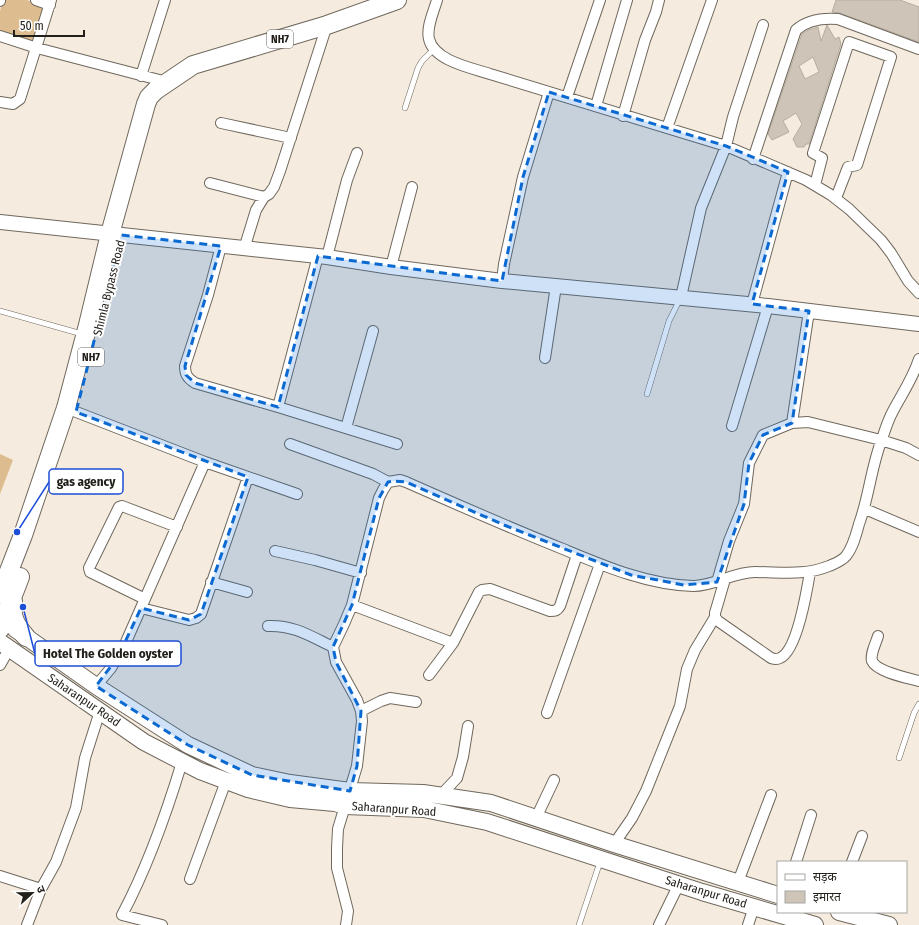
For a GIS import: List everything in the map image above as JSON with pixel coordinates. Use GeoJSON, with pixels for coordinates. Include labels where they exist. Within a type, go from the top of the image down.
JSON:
{"type":"FeatureCollection","features":[{"type":"Feature","properties":{"kind":"highway","name":"NH7"},"geometry":{"type":"LineString","coordinates":[[167,82],[193,65],[327,25],[387,1]]}},
{"type":"Feature","properties":{"kind":"highway","name":"Shimla Bypass Road"},"geometry":{"type":"LineString","coordinates":[[1,623],[8,591],[34,537],[71,410],[85,335],[159,102],[167,82]]}},
{"type":"Feature","properties":{"kind":"highway","name":"Shimla Bypass Road"},"geometry":{"type":"LineString","coordinates":[[8,591],[5,575],[23,535],[71,410],[99,327],[116,235]]}},
{"type":"Feature","properties":{"kind":"highway"},"geometry":{"type":"LineString","coordinates":[[8,591],[12,612],[18,627],[26,636]]}},
{"type":"Feature","properties":{"kind":"main road","name":"Saharanpur Road"},"geometry":{"type":"LineString","coordinates":[[1,623],[26,636],[96,686],[188,745],[252,775],[347,798],[424,809],[487,822],[679,884],[815,925]]}},
{"type":"Feature","properties":{"kind":"main road","name":"Saharanpur Road"},"geometry":{"type":"LineString","coordinates":[[4,646],[144,742],[200,771],[248,789],[290,799],[335,803],[347,798],[423,793],[491,803],[614,844],[777,895]]}},
{"type":"Feature","properties":{"kind":"main road"},"geometry":{"type":"LineString","coordinates":[[843,913],[889,925]]}},
{"type":"Feature","properties":{"kind":"street"},"geometry":{"type":"LineString","coordinates":[[0,102],[13,104],[20,100],[50,2],[36,0]]}},
{"type":"Feature","properties":{"kind":"street"},"geometry":{"type":"LineString","coordinates":[[141,76],[165,0]]}},
{"type":"Feature","properties":{"kind":"street"},"geometry":{"type":"LineString","coordinates":[[437,0],[429,28],[429,39],[434,49],[442,57],[455,63],[624,116],[726,146],[815,185],[836,198],[881,240],[891,253],[908,281],[919,293]]}},
{"type":"Feature","properties":{"kind":"street"},"geometry":{"type":"LineString","coordinates":[[567,97],[600,0]]}},
{"type":"Feature","properties":{"kind":"street"},"geometry":{"type":"LineString","coordinates":[[596,106],[627,0]]}},
{"type":"Feature","properties":{"kind":"street"},"geometry":{"type":"LineString","coordinates":[[624,116],[645,40],[659,0]]}},
{"type":"Feature","properties":{"kind":"street"},"geometry":{"type":"LineString","coordinates":[[667,128],[712,0]]}},
{"type":"Feature","properties":{"kind":"street"},"geometry":{"type":"LineString","coordinates":[[753,159],[796,30],[802,25],[807,22],[838,19],[919,49]]}},
{"type":"Feature","properties":{"kind":"street"},"geometry":{"type":"LineString","coordinates":[[244,248],[256,210],[264,197],[274,187],[327,25]]}},
{"type":"Feature","properties":{"kind":"street"},"geometry":{"type":"LineString","coordinates":[[681,297],[701,208],[726,146],[733,117],[762,25]]}},
{"type":"Feature","properties":{"kind":"street"},"geometry":{"type":"LineString","coordinates":[[0,36],[37,48],[167,82]]}},
{"type":"Feature","properties":{"kind":"street"},"geometry":{"type":"LineString","coordinates":[[815,185],[822,158],[813,153],[849,42],[891,57],[857,165],[848,168],[836,198]]}},
{"type":"Feature","properties":{"kind":"street"},"geometry":{"type":"LineString","coordinates":[[502,281],[504,264],[523,177],[549,92]]}},
{"type":"Feature","properties":{"kind":"street"},"geometry":{"type":"LineString","coordinates":[[221,123],[291,138]]}},
{"type":"Feature","properties":{"kind":"street"},"geometry":{"type":"LineString","coordinates":[[278,407],[322,256],[357,153]]}},
{"type":"Feature","properties":{"kind":"street"},"geometry":{"type":"LineString","coordinates":[[752,304],[788,172]]}},
{"type":"Feature","properties":{"kind":"street"},"geometry":{"type":"LineString","coordinates":[[210,183],[264,197]]}},
{"type":"Feature","properties":{"kind":"street"},"geometry":{"type":"LineString","coordinates":[[391,267],[412,187]]}},
{"type":"Feature","properties":{"kind":"street"},"geometry":{"type":"LineString","coordinates":[[0,222],[322,256],[391,267],[502,281],[752,304],[919,324]]}},
{"type":"Feature","properties":{"kind":"street"},"geometry":{"type":"LineString","coordinates":[[221,246],[208,295],[185,366],[186,375],[188,378],[195,383],[397,444]]}},
{"type":"Feature","properties":{"kind":"street"},"geometry":{"type":"LineString","coordinates":[[544,358],[556,286]]}},
{"type":"Feature","properties":{"kind":"street"},"geometry":{"type":"LineString","coordinates":[[732,426],[768,306]]}},
{"type":"Feature","properties":{"kind":"street"},"geometry":{"type":"LineString","coordinates":[[792,423],[809,311]]}},
{"type":"Feature","properties":{"kind":"street"},"geometry":{"type":"LineString","coordinates":[[346,428],[373,331]]}},
{"type":"Feature","properties":{"kind":"street"},"geometry":{"type":"LineString","coordinates":[[290,444],[373,474],[388,482],[400,480],[406,482],[504,525],[600,564],[632,575],[664,582],[694,586],[708,584],[741,573],[810,572],[839,562],[846,557],[853,544],[865,508],[873,466],[881,440],[892,412],[916,377],[919,359]]}},
{"type":"Feature","properties":{"kind":"street"},"geometry":{"type":"LineString","coordinates":[[71,410],[205,462],[297,494]]}},
{"type":"Feature","properties":{"kind":"street"},"geometry":{"type":"LineString","coordinates":[[614,844],[632,818],[646,790],[680,706],[687,669],[695,650],[715,617],[729,541],[744,504],[749,463],[763,435],[792,423],[808,422],[881,440],[906,448],[919,455]]}},
{"type":"Feature","properties":{"kind":"street"},"geometry":{"type":"LineString","coordinates":[[96,686],[118,657],[205,462]]}},
{"type":"Feature","properties":{"kind":"street"},"geometry":{"type":"LineString","coordinates":[[177,527],[122,506],[119,507],[89,568],[90,572],[143,603],[186,619],[194,619],[202,611],[248,477]]}},
{"type":"Feature","properties":{"kind":"street"},"geometry":{"type":"LineString","coordinates":[[346,925],[348,911],[337,868],[338,829],[356,766],[362,721],[361,711],[357,700],[336,662],[333,647],[352,605],[379,498],[382,490],[388,482]]}},
{"type":"Feature","properties":{"kind":"street"},"geometry":{"type":"LineString","coordinates":[[865,508],[919,532]]}},
{"type":"Feature","properties":{"kind":"street"},"geometry":{"type":"LineString","coordinates":[[274,551],[315,560],[361,573]]}},
{"type":"Feature","properties":{"kind":"street"},"geometry":{"type":"LineString","coordinates":[[429,675],[453,643],[479,592],[490,589],[550,611],[558,610],[577,555]]}},
{"type":"Feature","properties":{"kind":"street"},"geometry":{"type":"LineString","coordinates":[[547,714],[600,564]]}},
{"type":"Feature","properties":{"kind":"street"},"geometry":{"type":"LineString","coordinates":[[715,617],[718,621],[770,658],[780,658],[784,655],[797,631],[810,572]]}},
{"type":"Feature","properties":{"kind":"street"},"geometry":{"type":"LineString","coordinates":[[211,582],[247,592]]}},
{"type":"Feature","properties":{"kind":"street"},"geometry":{"type":"LineString","coordinates":[[352,605],[453,643]]}},
{"type":"Feature","properties":{"kind":"street"},"geometry":{"type":"LineString","coordinates":[[268,626],[279,626],[294,629],[333,647]]}},
{"type":"Feature","properties":{"kind":"street"},"geometry":{"type":"LineString","coordinates":[[878,636],[872,655],[874,664],[890,673],[919,681]]}},
{"type":"Feature","properties":{"kind":"street"},"geometry":{"type":"LineString","coordinates":[[0,665],[4,646]]}},
{"type":"Feature","properties":{"kind":"street"},"geometry":{"type":"LineString","coordinates":[[361,711],[390,698],[416,702]]}},
{"type":"Feature","properties":{"kind":"street"},"geometry":{"type":"LineString","coordinates":[[27,925],[41,889],[56,862],[76,808],[85,758],[100,711]]}},
{"type":"Feature","properties":{"kind":"street"},"geometry":{"type":"LineString","coordinates":[[440,796],[457,778],[463,757],[468,726]]}},
{"type":"Feature","properties":{"kind":"street"},"geometry":{"type":"LineString","coordinates":[[162,925],[122,914],[146,865],[168,808],[182,762]]}},
{"type":"Feature","properties":{"kind":"street"},"geometry":{"type":"LineString","coordinates":[[536,818],[554,780]]}},
{"type":"Feature","properties":{"kind":"street"},"geometry":{"type":"LineString","coordinates":[[190,879],[226,781]]}},
{"type":"Feature","properties":{"kind":"street"},"geometry":{"type":"LineString","coordinates":[[738,882],[771,795]]}},
{"type":"Feature","properties":{"kind":"street"},"geometry":{"type":"LineString","coordinates":[[796,861],[811,815]]}},
{"type":"Feature","properties":{"kind":"street"},"geometry":{"type":"LineString","coordinates":[[852,861],[862,836]]}},
{"type":"Feature","properties":{"kind":"street"},"geometry":{"type":"LineString","coordinates":[[0,876],[41,889]]}},
{"type":"Feature","properties":{"kind":"street"},"geometry":{"type":"LineString","coordinates":[[659,925],[679,884]]}},
{"type":"Feature","properties":{"kind":"street"},"geometry":{"type":"LineString","coordinates":[[748,925],[754,907]]}},
{"type":"Feature","properties":{"kind":"lane"},"geometry":{"type":"LineString","coordinates":[[405,108],[418,68],[422,61],[434,49]]}},
{"type":"Feature","properties":{"kind":"lane"},"geometry":{"type":"LineString","coordinates":[[647,394],[669,322],[681,297]]}},
{"type":"Feature","properties":{"kind":"lane"},"geometry":{"type":"LineString","coordinates":[[0,311],[85,335]]}},
{"type":"Feature","properties":{"kind":"lane"},"geometry":{"type":"LineString","coordinates":[[899,758],[914,713],[919,704]]}},
{"type":"Feature","properties":{"kind":"lane"},"geometry":{"type":"LineString","coordinates":[[579,925],[601,859]]}},
{"type":"Feature","properties":{"kind":"highlighted area"},"geometry":{"type":"Polygon","coordinates":[[[549,92],[726,146],[788,172],[752,304],[809,311],[792,423],[763,435],[749,463],[744,504],[717,582],[684,585],[631,575],[504,525],[406,482],[388,482],[379,498],[352,605],[333,647],[336,662],[361,711],[357,766],[350,791],[252,775],[188,745],[96,686],[118,657],[141,608],[189,620],[201,614],[248,477],[76,412],[121,235],[221,246],[185,366],[186,375],[195,383],[278,407],[318,256],[502,281],[523,177],[549,92]]]}},
{"type":"Feature","properties":{"kind":"shaded area"},"geometry":{"type":"Polygon","coordinates":[[[3,0],[27,0],[44,6],[32,42],[0,33],[0,11],[3,0]]]}},
{"type":"Feature","properties":{"kind":"shaded area"},"geometry":{"type":"Polygon","coordinates":[[[0,454],[13,460],[0,494],[0,454]]]}},
{"type":"Feature","properties":{"kind":"building"},"geometry":{"type":"Polygon","coordinates":[[[836,0],[900,0],[919,7],[919,42],[840,13],[832,12],[836,0]]]}},
{"type":"Feature","properties":{"kind":"building"},"geometry":{"type":"Polygon","coordinates":[[[827,25],[835,39],[839,37],[841,44],[809,144],[806,144],[804,147],[797,147],[793,139],[802,124],[796,113],[783,121],[789,132],[772,140],[768,134],[802,34],[808,30],[818,27],[821,41],[827,25]],[[813,57],[799,66],[805,79],[819,72],[813,57]]]}},
{"type":"Feature","properties":{"kind":"place","name":"gas agency"},"geometry":{"type":"Point","coordinates":[17,532]}},
{"type":"Feature","properties":{"kind":"place","name":"Hotel The Golden oyster"},"geometry":{"type":"Point","coordinates":[23,607]}}]}
